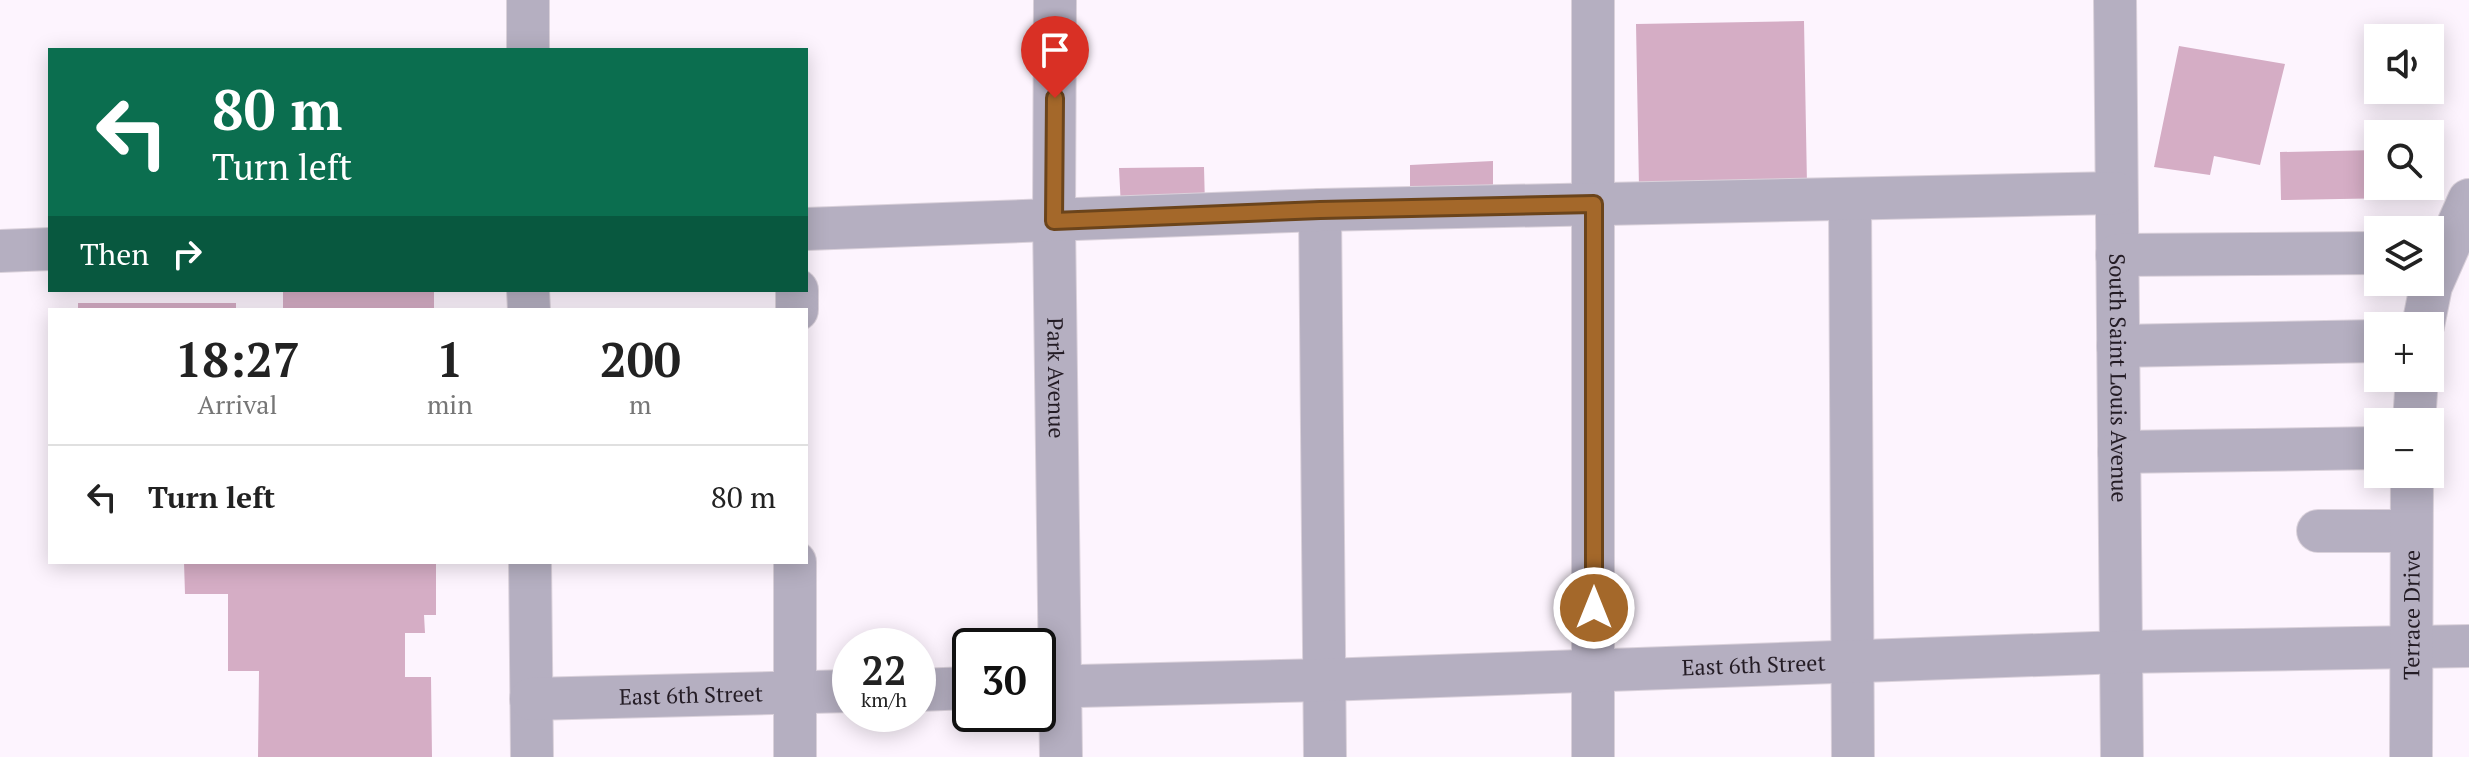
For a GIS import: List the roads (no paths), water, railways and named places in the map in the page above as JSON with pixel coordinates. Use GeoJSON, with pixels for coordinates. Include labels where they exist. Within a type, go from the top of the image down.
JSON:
{"type":"FeatureCollection","features":[{"type":"Feature","properties":{"kind":"street"},"geometry":{"type":"LineString","coordinates":[[528,0],[528,48]]}},
{"type":"Feature","properties":{"kind":"street","name":"Park Avenue"},"geometry":{"type":"LineString","coordinates":[[1050,628],[1055,0]]}},
{"type":"Feature","properties":{"kind":"street"},"geometry":{"type":"LineString","coordinates":[[1593,0],[1593,757]]}},
{"type":"Feature","properties":{"kind":"street","name":"South Saint Louis Avenue"},"geometry":{"type":"LineString","coordinates":[[2115,0],[2122,757]]}},
{"type":"Feature","properties":{"kind":"street"},"geometry":{"type":"LineString","coordinates":[[808,229],[1320,210],[2116,193]]}},
{"type":"Feature","properties":{"kind":"street"},"geometry":{"type":"LineString","coordinates":[[1850,200],[1853,757]]}},
{"type":"Feature","properties":{"kind":"street"},"geometry":{"type":"LineString","coordinates":[[2444,241],[2469,200]]}},
{"type":"Feature","properties":{"kind":"street"},"geometry":{"type":"LineString","coordinates":[[1320,210],[1325,757]]}},
{"type":"Feature","properties":{"kind":"street"},"geometry":{"type":"LineString","coordinates":[[0,251],[48,249]]}},
{"type":"Feature","properties":{"kind":"street"},"geometry":{"type":"LineString","coordinates":[[2117,255],[2364,253]]}},
{"type":"Feature","properties":{"kind":"street"},"geometry":{"type":"LineString","coordinates":[[2118,346],[2364,341]]}},
{"type":"Feature","properties":{"kind":"street"},"geometry":{"type":"LineString","coordinates":[[2119,452],[2364,448]]}},
{"type":"Feature","properties":{"kind":"street","name":"Terrace Drive"},"geometry":{"type":"LineString","coordinates":[[2411,757],[2412,488]]}},
{"type":"Feature","properties":{"kind":"street"},"geometry":{"type":"LineString","coordinates":[[2318,531],[2411,531]]}},
{"type":"Feature","properties":{"kind":"street"},"geometry":{"type":"LineString","coordinates":[[530,564],[532,757]]}},
{"type":"Feature","properties":{"kind":"street"},"geometry":{"type":"LineString","coordinates":[[795,564],[795,757]]}},
{"type":"Feature","properties":{"kind":"street","name":"East 6th Street"},"geometry":{"type":"LineString","coordinates":[[1056,686],[1324,680],[2122,652],[2469,646]]}},
{"type":"Feature","properties":{"kind":"street","name":"East 6th Street"},"geometry":{"type":"LineString","coordinates":[[531,699],[832,692]]}},
{"type":"Feature","properties":{"kind":"street","name":"Park Avenue"},"geometry":{"type":"LineString","coordinates":[[1056,727],[1061,757]]}}]}
